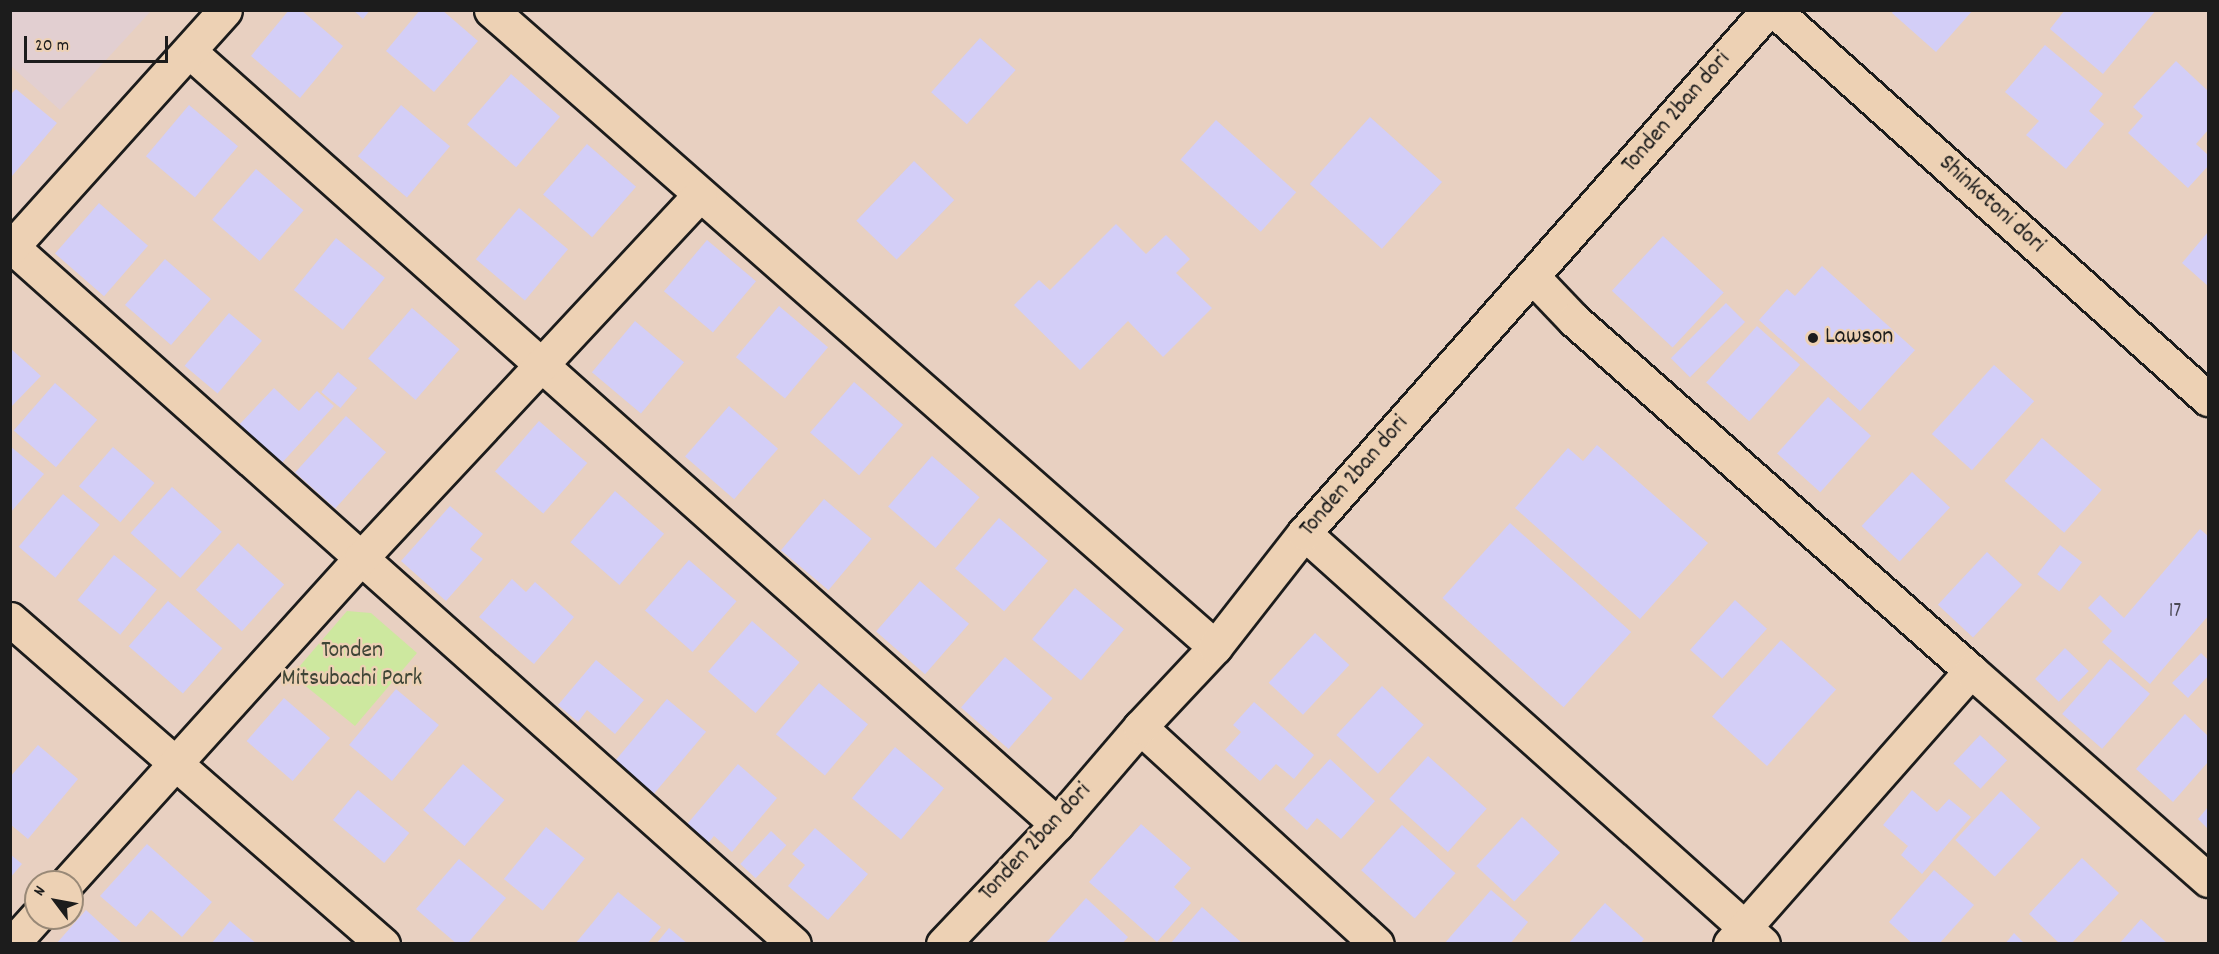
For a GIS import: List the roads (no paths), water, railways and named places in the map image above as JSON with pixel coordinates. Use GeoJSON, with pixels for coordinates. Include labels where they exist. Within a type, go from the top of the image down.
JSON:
{"type":"FeatureCollection","features":[{"type":"Feature","properties":{"kind":"street"},"geometry":{"type":"LineString","coordinates":[[225,10],[11,247],[794,944]]}},
{"type":"Feature","properties":{"kind":"street"},"geometry":{"type":"LineString","coordinates":[[490,10],[1215,647]]}},
{"type":"Feature","properties":{"kind":"street","name":"Tonden 2ban dori"},"geometry":{"type":"LineString","coordinates":[[943,944],[1058,824],[1140,727],[1215,647],[1304,533],[1768,10]]}},
{"type":"Feature","properties":{"kind":"street","name":"Shinkotoni dori"},"geometry":{"type":"LineString","coordinates":[[1774,10],[2208,399]]}},
{"type":"Feature","properties":{"kind":"street"},"geometry":{"type":"LineString","coordinates":[[189,51],[1058,824]]}},
{"type":"Feature","properties":{"kind":"street"},"geometry":{"type":"LineString","coordinates":[[79,870],[361,558],[700,195]]}},
{"type":"Feature","properties":{"kind":"street"},"geometry":{"type":"LineString","coordinates":[[1533,277],[1574,320],[2208,880]]}},
{"type":"Feature","properties":{"kind":"street"},"geometry":{"type":"LineString","coordinates":[[1304,533],[1746,938],[1971,671]]}},
{"type":"Feature","properties":{"kind":"street"},"geometry":{"type":"LineString","coordinates":[[10,619],[383,944]]}},
{"type":"Feature","properties":{"kind":"street"},"geometry":{"type":"LineString","coordinates":[[1140,727],[1377,944]]}},
{"type":"Feature","properties":{"kind":"street"},"geometry":{"type":"LineString","coordinates":[[12,944],[24,930]]}},
{"type":"Feature","properties":{"kind":"place","name":"Lawson"},"geometry":{"type":"Point","coordinates":[1813,338]}},
{"type":"Feature","properties":{"kind":"park label","name":"Tonden Mitsubachi Park"},"geometry":{"type":"Point","coordinates":[352,666]}}]}
